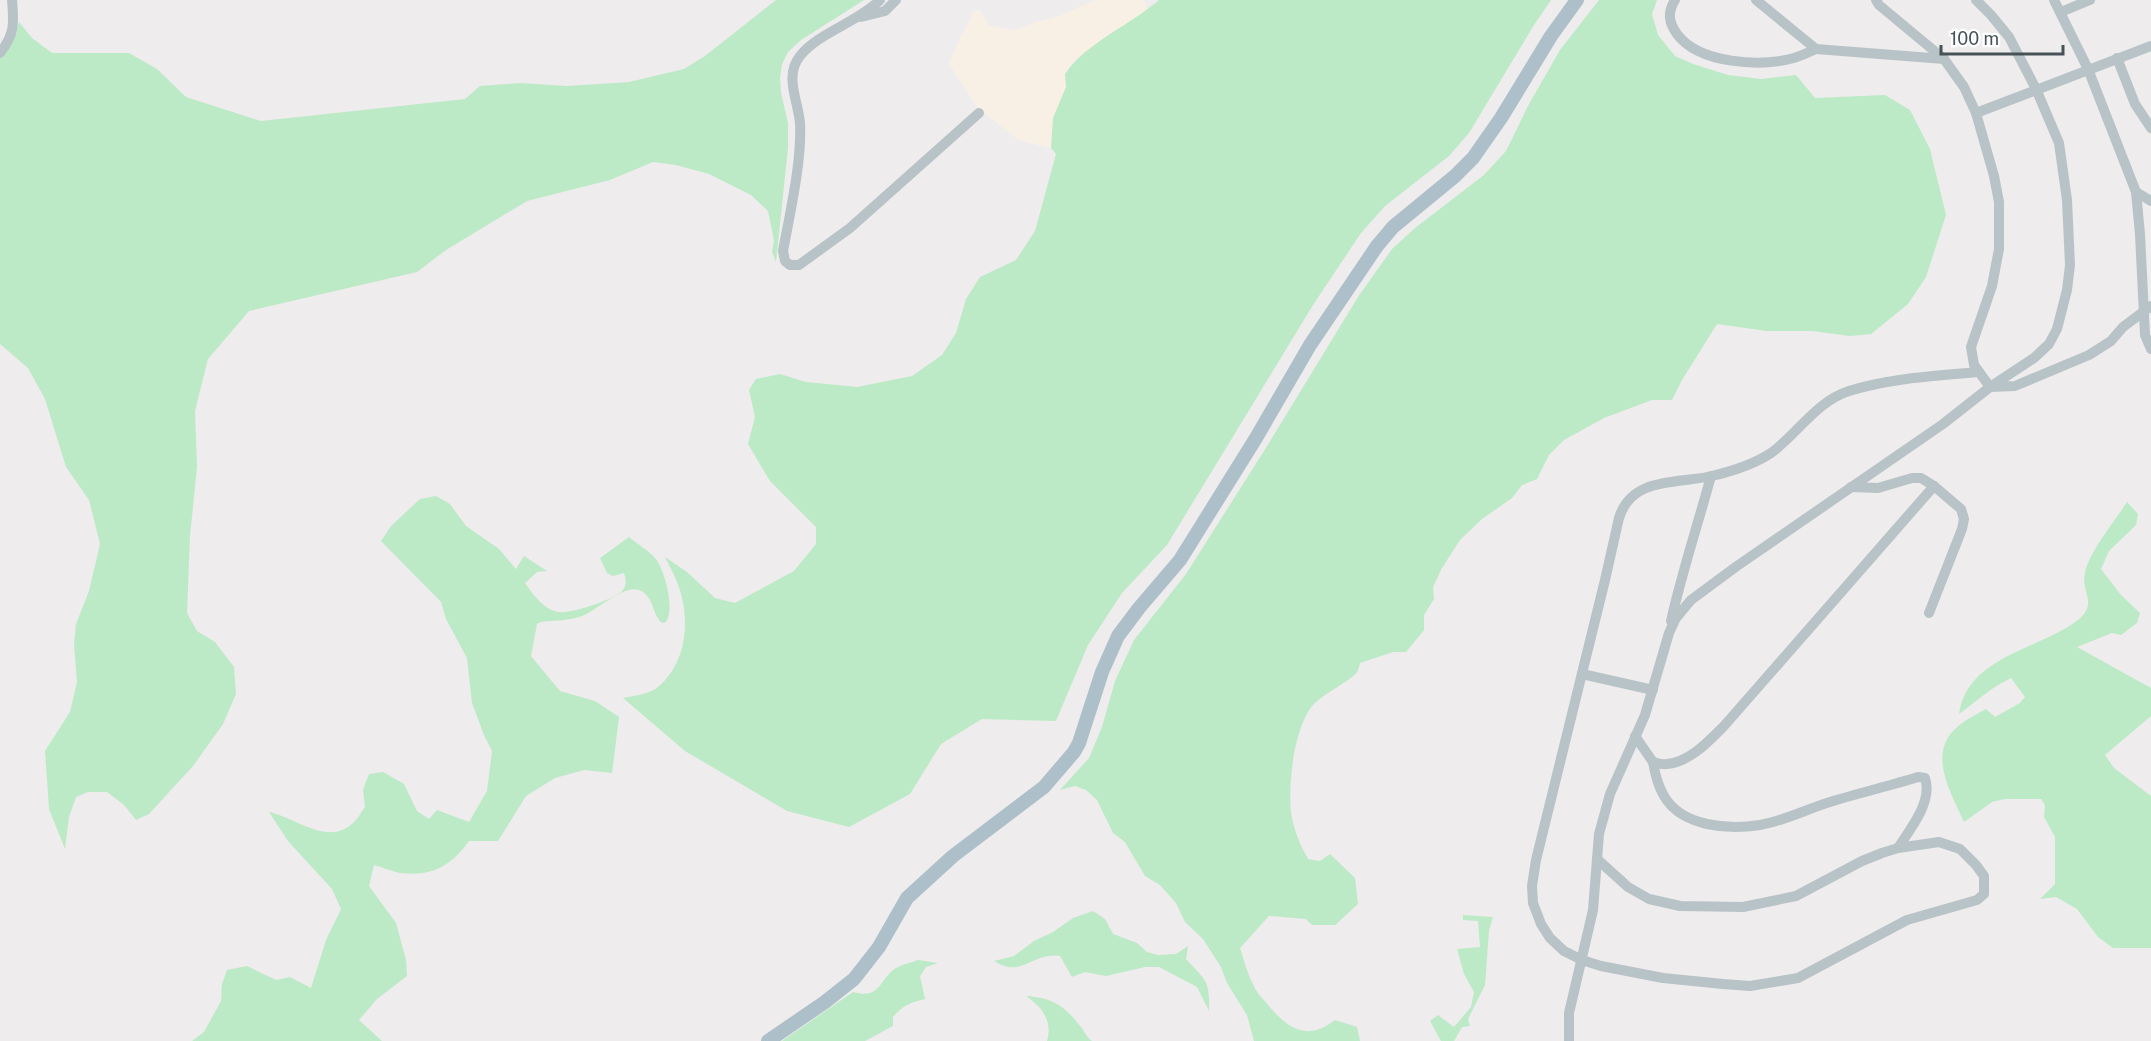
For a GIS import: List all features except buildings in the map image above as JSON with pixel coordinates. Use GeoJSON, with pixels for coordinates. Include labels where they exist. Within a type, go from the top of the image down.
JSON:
{"type":"FeatureCollection","features":[{"type":"Feature","properties":{"kind":"main road"},"geometry":{"type":"LineString","coordinates":[[768,1041],[854,979],[879,946],[907,898],[953,856],[1044,787],[1074,752],[1083,732],[1102,672],[1118,636],[1180,560],[1256,438],[1315,337],[1393,226],[1455,176],[1473,158],[1501,118],[1551,36],[1577,0]]}},
{"type":"Feature","properties":{"kind":"street"},"geometry":{"type":"LineString","coordinates":[[0,53],[12,33],[14,20],[12,0]]}},
{"type":"Feature","properties":{"kind":"street"},"geometry":{"type":"LineString","coordinates":[[880,0],[858,18],[807,48],[795,68],[794,98],[800,122],[796,168],[783,251],[787,264],[799,265],[850,228],[979,113]]}},
{"type":"Feature","properties":{"kind":"street"},"geometry":{"type":"LineString","coordinates":[[858,18],[885,11],[896,0]]}},
{"type":"Feature","properties":{"kind":"street"},"geometry":{"type":"LineString","coordinates":[[1675,0],[1669,14],[1671,25],[1680,38],[1705,54],[1744,62],[1778,61],[1795,58],[1816,49],[1944,59]]}},
{"type":"Feature","properties":{"kind":"street"},"geometry":{"type":"LineString","coordinates":[[1756,0],[1816,49]]}},
{"type":"Feature","properties":{"kind":"street"},"geometry":{"type":"LineString","coordinates":[[1876,0],[1879,5],[1944,59],[1964,87],[1976,113],[1999,202],[1999,249],[1992,286],[1972,341],[1971,356],[1990,387]]}},
{"type":"Feature","properties":{"kind":"street"},"geometry":{"type":"LineString","coordinates":[[1669,633],[1676,618],[1691,600],[1746,559],[1944,424],[1990,387],[2034,358],[2049,344],[2057,329],[2067,290],[2070,235],[2062,158],[2052,123],[2009,37],[1976,0]]}},
{"type":"Feature","properties":{"kind":"street"},"geometry":{"type":"LineString","coordinates":[[2054,0],[2088,69],[2136,192],[2147,309],[2145,335],[2151,349]]}},
{"type":"Feature","properties":{"kind":"street"},"geometry":{"type":"LineString","coordinates":[[2061,12],[2090,0]]}},
{"type":"Feature","properties":{"kind":"street"},"geometry":{"type":"LineString","coordinates":[[1976,113],[2151,46]]}},
{"type":"Feature","properties":{"kind":"street"},"geometry":{"type":"LineString","coordinates":[[2118,58],[2135,104],[2151,128]]}},
{"type":"Feature","properties":{"kind":"street"},"geometry":{"type":"LineString","coordinates":[[2136,192],[2151,201]]}},
{"type":"Feature","properties":{"kind":"street"},"geometry":{"type":"LineString","coordinates":[[1990,387],[2015,386],[2089,356],[2111,341],[2123,327],[2147,309]]}},
{"type":"Feature","properties":{"kind":"street"},"geometry":{"type":"LineString","coordinates":[[1597,859],[1628,887],[1649,899],[1680,906],[1743,907],[1796,896],[1862,861],[1898,848],[1939,842],[1960,849],[1976,865],[1984,876],[1984,894],[1977,900],[1907,920],[1798,978],[1750,986],[1673,979],[1601,966],[1582,960],[1564,951],[1550,938],[1537,915],[1533,903],[1532,886],[1536,860],[1621,512],[1631,498],[1648,487],[1672,480],[1711,476],[1743,468],[1771,452],[1836,396],[1879,384],[1979,372]]}},
{"type":"Feature","properties":{"kind":"street"},"geometry":{"type":"LineString","coordinates":[[1569,1041],[1569,1013],[1593,910],[1599,834],[1610,794],[1653,690],[1669,633],[1680,579],[1711,476]]}},
{"type":"Feature","properties":{"kind":"street"},"geometry":{"type":"LineString","coordinates":[[1850,487],[1878,488],[1912,478],[1921,478],[1961,509],[1964,519],[1962,529],[1929,614]]}},
{"type":"Feature","properties":{"kind":"street"},"geometry":{"type":"LineString","coordinates":[[1653,762],[1666,765],[1677,761],[1692,754],[1707,742],[1934,486]]}},
{"type":"Feature","properties":{"kind":"street"},"geometry":{"type":"LineString","coordinates":[[1582,674],[1653,690]]}},
{"type":"Feature","properties":{"kind":"street"},"geometry":{"type":"LineString","coordinates":[[1635,736],[1653,762],[1657,781],[1665,798],[1691,819],[1708,824],[1736,827],[1761,825],[1867,790],[1918,777],[1925,778],[1927,783],[1920,812],[1898,848]]}},
{"type":"Feature","properties":{"kind":"shaded area"},"geometry":{"type":"Polygon","coordinates":[[[1095,0],[1144,0],[1148,10],[1075,60],[1065,74],[1066,87],[1053,118],[1051,148],[1020,141],[977,107],[949,64],[973,13],[980,9],[989,26],[1016,30],[1055,18],[1095,0]]]}},
{"type":"Feature","properties":{"kind":"green space"},"geometry":{"type":"Polygon","coordinates":[[[776,0],[864,0],[801,40],[788,52],[782,64],[781,93],[788,123],[788,148],[776,262],[772,252],[774,240],[768,211],[751,195],[709,174],[676,165],[653,162],[610,180],[527,201],[446,250],[417,272],[249,311],[208,359],[195,411],[197,467],[190,536],[187,613],[197,631],[215,642],[234,667],[236,694],[223,724],[193,766],[149,814],[136,820],[124,805],[107,792],[88,792],[76,797],[69,817],[65,849],[49,809],[45,751],[70,712],[77,682],[74,645],[76,624],[89,591],[100,544],[89,500],[66,467],[45,399],[28,368],[0,344],[0,51],[16,34],[19,22],[32,38],[52,53],[129,53],[157,69],[186,97],[261,121],[465,99],[480,86],[520,83],[567,86],[629,82],[684,69],[705,56],[776,0]]]}},
{"type":"Feature","properties":{"kind":"green space"},"geometry":{"type":"Polygon","coordinates":[[[1159,0],[1551,0],[1469,133],[1449,156],[1385,206],[1361,233],[1313,305],[1167,545],[1122,593],[1088,645],[1056,721],[982,719],[941,744],[910,794],[849,827],[787,811],[685,751],[623,698],[646,693],[658,687],[676,665],[681,652],[685,624],[684,610],[677,582],[665,557],[687,572],[715,598],[735,603],[794,571],[816,544],[816,527],[770,481],[748,444],[755,417],[749,390],[756,379],[780,374],[806,382],[857,387],[912,376],[942,355],[956,333],[966,299],[980,277],[1016,260],[1035,231],[1056,154],[1051,148],[1053,118],[1066,87],[1065,74],[1096,43],[1159,0]]]}},
{"type":"Feature","properties":{"kind":"green space"},"geometry":{"type":"Polygon","coordinates":[[[1599,0],[1657,0],[1652,14],[1658,35],[1675,56],[1693,64],[1728,75],[1761,79],[1796,75],[1815,98],[1885,95],[1910,110],[1930,149],[1946,215],[1926,277],[1908,304],[1871,334],[1850,336],[1812,331],[1767,331],[1717,324],[1672,400],[1652,400],[1604,418],[1564,440],[1549,455],[1537,479],[1522,485],[1512,498],[1482,519],[1460,540],[1433,587],[1434,599],[1424,615],[1424,630],[1406,652],[1393,652],[1360,663],[1354,675],[1313,705],[1301,727],[1294,756],[1290,787],[1292,818],[1297,836],[1308,859],[1320,861],[1330,854],[1355,878],[1358,904],[1335,925],[1312,925],[1306,919],[1269,916],[1240,948],[1256,990],[1284,1021],[1299,1030],[1308,1031],[1316,1030],[1335,1020],[1357,1027],[1360,1041],[1254,1041],[1247,1015],[1203,939],[1185,922],[1176,903],[1160,885],[1145,876],[1125,842],[1113,833],[1097,800],[1086,790],[1075,786],[1060,790],[1089,758],[1102,727],[1115,681],[1134,640],[1186,574],[1358,297],[1392,249],[1415,228],[1484,175],[1506,151],[1529,104],[1560,50],[1599,0]]]}},
{"type":"Feature","properties":{"kind":"green space"},"geometry":{"type":"Polygon","coordinates":[[[436,496],[450,504],[466,526],[499,549],[516,569],[524,556],[547,571],[537,572],[525,583],[540,601],[554,611],[566,612],[583,608],[602,602],[622,591],[626,582],[624,573],[613,576],[607,573],[600,558],[629,537],[659,563],[669,599],[669,616],[666,622],[662,623],[647,595],[637,589],[621,593],[582,616],[537,624],[531,656],[560,691],[595,701],[619,717],[612,773],[584,770],[555,778],[526,796],[498,841],[469,841],[456,857],[432,871],[401,873],[374,865],[369,886],[396,923],[406,960],[407,976],[377,999],[359,1020],[382,1041],[192,1041],[204,1032],[221,1001],[222,984],[227,970],[247,966],[276,980],[290,977],[311,988],[326,940],[341,909],[332,889],[288,841],[269,812],[322,831],[343,830],[355,821],[365,807],[363,790],[369,774],[383,772],[404,784],[417,811],[429,819],[437,810],[469,822],[487,791],[492,751],[472,703],[467,658],[446,619],[441,602],[381,541],[391,526],[420,499],[436,496]]]}},
{"type":"Feature","properties":{"kind":"green space"},"geometry":{"type":"Polygon","coordinates":[[[2127,502],[2138,514],[2136,525],[2109,551],[2101,569],[2121,595],[2140,613],[2137,623],[2121,635],[2112,633],[2077,647],[2151,688],[2151,716],[2105,755],[2114,768],[2151,796],[2151,948],[2113,948],[2098,937],[2077,909],[2056,897],[2040,899],[2055,884],[2055,837],[2044,817],[2045,805],[2041,799],[2005,799],[1992,802],[1964,822],[1949,788],[1943,763],[1946,740],[1954,730],[1969,718],[1986,709],[1995,717],[2020,703],[2025,697],[2011,678],[1990,690],[1959,714],[1965,695],[1975,680],[1989,668],[2058,632],[2082,616],[2088,604],[2084,580],[2087,565],[2127,502]]]}},
{"type":"Feature","properties":{"kind":"green space"},"geometry":{"type":"Polygon","coordinates":[[[1093,911],[1105,919],[1113,934],[1137,943],[1147,952],[1158,955],[1176,954],[1188,946],[1186,959],[1205,982],[1209,993],[1209,1011],[1197,987],[1159,967],[1145,967],[1106,976],[1085,972],[1072,977],[1060,956],[1050,956],[1012,967],[994,961],[1014,956],[1073,918],[1093,911]]]}},
{"type":"Feature","properties":{"kind":"green space"},"geometry":{"type":"Polygon","coordinates":[[[1463,915],[1493,917],[1489,931],[1485,985],[1468,1019],[1470,1026],[1462,1027],[1454,1041],[1441,1041],[1430,1021],[1438,1015],[1454,1027],[1471,1007],[1474,992],[1464,974],[1457,949],[1480,947],[1478,921],[1463,920],[1463,915]]]}},
{"type":"Feature","properties":{"kind":"green space"},"geometry":{"type":"Polygon","coordinates":[[[918,960],[938,963],[926,967],[920,976],[925,999],[903,1007],[893,1017],[893,1026],[865,1041],[782,1041],[853,992],[862,994],[874,991],[896,968],[918,960]]]}},
{"type":"Feature","properties":{"kind":"green space"},"geometry":{"type":"Polygon","coordinates":[[[1026,996],[1050,1001],[1063,1008],[1092,1041],[1047,1041],[1048,1027],[1045,1015],[1026,996]]]}}]}
